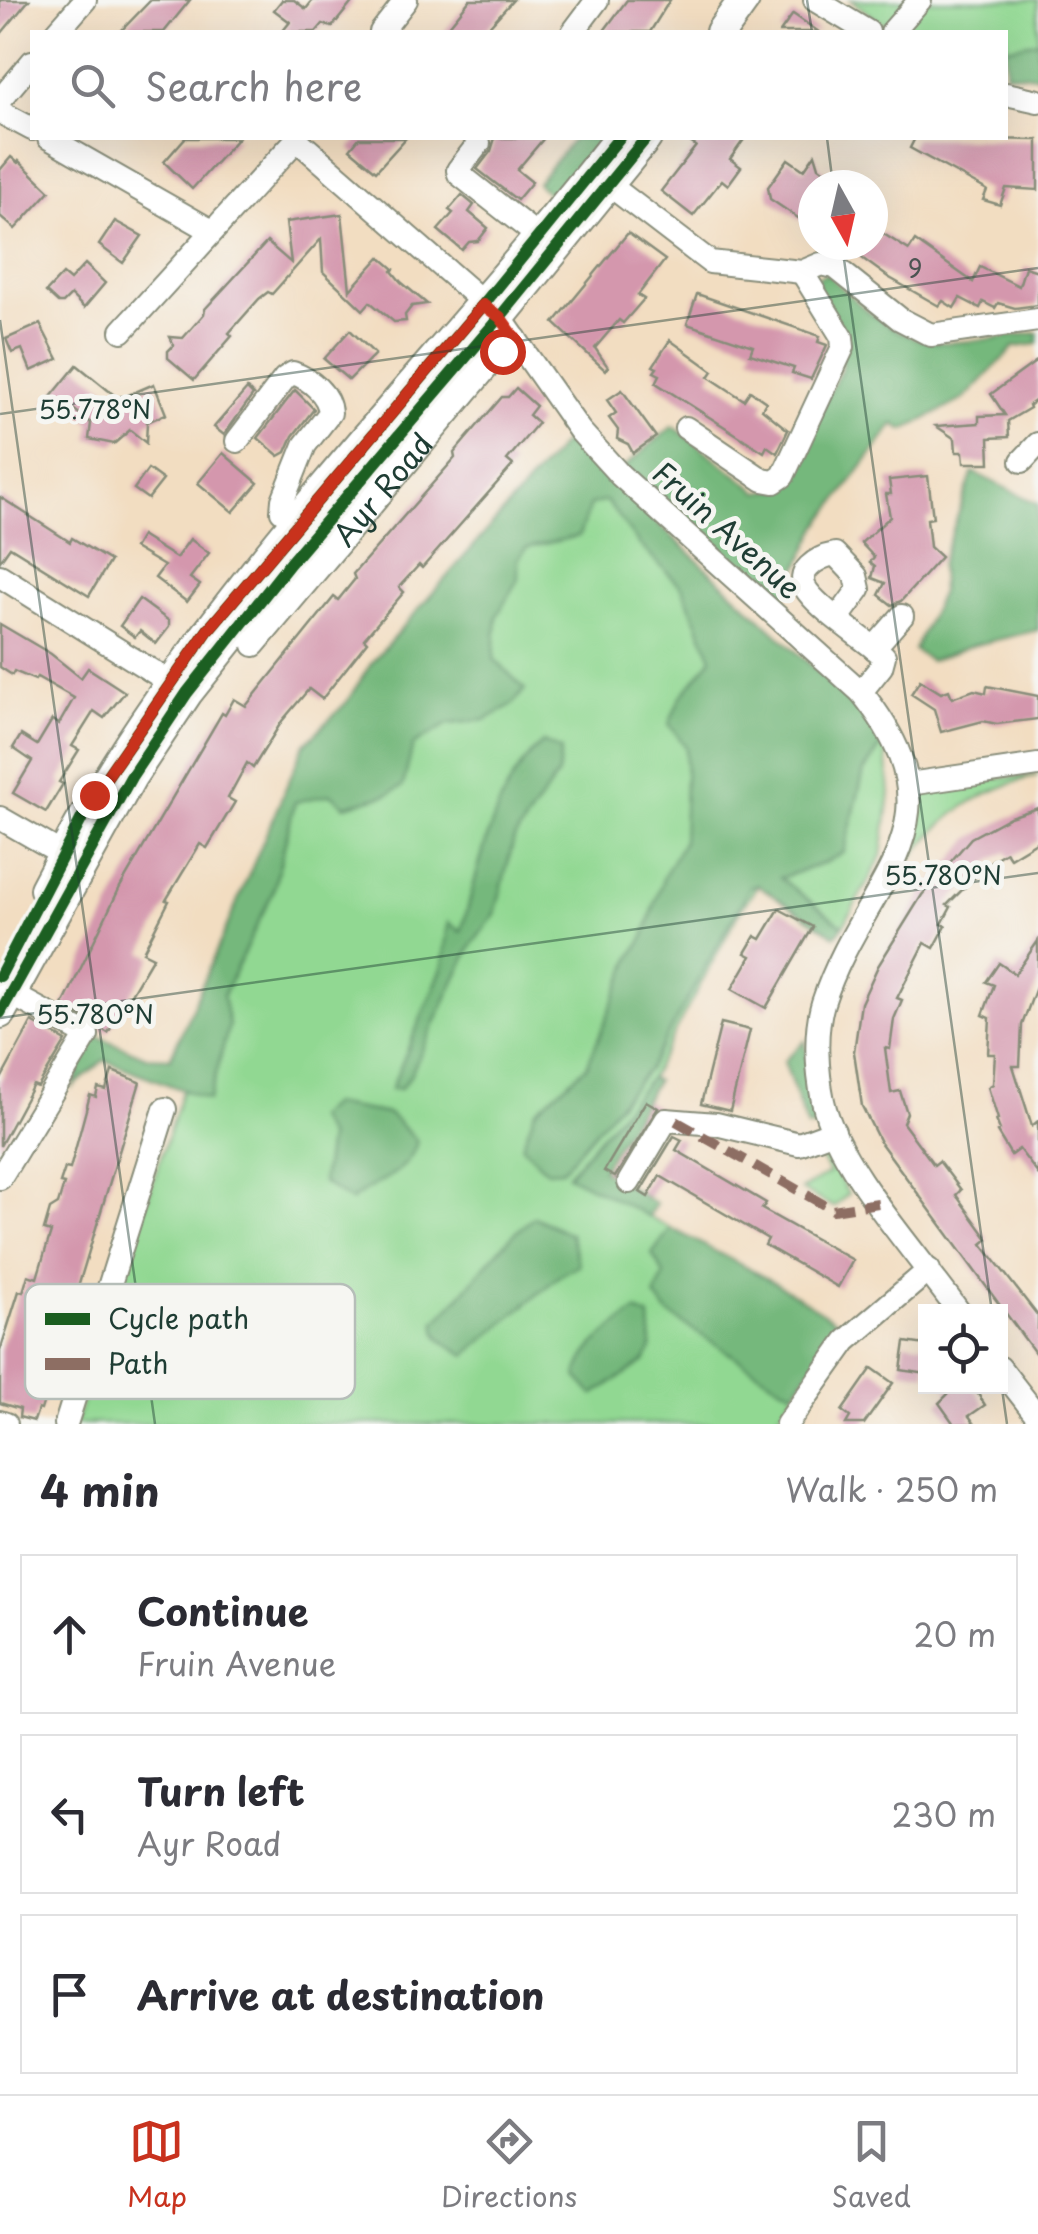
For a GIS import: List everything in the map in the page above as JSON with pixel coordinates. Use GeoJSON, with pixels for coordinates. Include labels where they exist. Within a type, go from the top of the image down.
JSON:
{"type":"FeatureCollection","features":[{"type":"Feature","properties":{"kind":"main road"},"geometry":{"type":"LineString","coordinates":[[699,30],[720,0]]}},
{"type":"Feature","properties":{"kind":"main road"},"geometry":{"type":"LineString","coordinates":[[722,30],[744,0]]}},
{"type":"Feature","properties":{"kind":"main road","name":"Ayr Road"},"geometry":{"type":"LineString","coordinates":[[601,179],[618,140]]}},
{"type":"Feature","properties":{"kind":"main road","name":"Ayr Road"},"geometry":{"type":"LineString","coordinates":[[3,992],[72,858],[131,777],[179,686],[304,530],[500,320],[548,243],[601,179],[644,140]]}},
{"type":"Feature","properties":{"kind":"street"},"geometry":{"type":"LineString","coordinates":[[60,30],[85,0]]}},
{"type":"Feature","properties":{"kind":"street"},"geometry":{"type":"LineString","coordinates":[[383,30],[406,0]]}},
{"type":"Feature","properties":{"kind":"street"},"geometry":{"type":"LineString","coordinates":[[575,30],[597,0]]}},
{"type":"Feature","properties":{"kind":"street"},"geometry":{"type":"LineString","coordinates":[[894,30],[920,0]]}},
{"type":"Feature","properties":{"kind":"street"},"geometry":{"type":"LineString","coordinates":[[822,2],[865,30]]}},
{"type":"Feature","properties":{"kind":"street"},"geometry":{"type":"LineString","coordinates":[[0,100],[30,64]]}},
{"type":"Feature","properties":{"kind":"street"},"geometry":{"type":"LineString","coordinates":[[1008,94],[1038,101]]}},
{"type":"Feature","properties":{"kind":"street"},"geometry":{"type":"LineString","coordinates":[[0,112],[30,128]]}},
{"type":"Feature","properties":{"kind":"street"},"geometry":{"type":"LineString","coordinates":[[53,140],[212,231]]}},
{"type":"Feature","properties":{"kind":"street"},"geometry":{"type":"LineString","coordinates":[[122,330],[295,140]]}},
{"type":"Feature","properties":{"kind":"street","name":"Fruin Avenue"},"geometry":{"type":"LineString","coordinates":[[299,140],[500,320],[580,431],[620,475],[861,692],[883,718],[899,749],[909,784],[902,847],[839,961],[822,1007],[819,1072],[823,1104],[857,1174],[954,1304]]}},
{"type":"Feature","properties":{"kind":"street"},"geometry":{"type":"LineString","coordinates":[[479,142],[459,174],[548,243]]}},
{"type":"Feature","properties":{"kind":"street"},"geometry":{"type":"LineString","coordinates":[[601,179],[710,262],[802,272],[821,264],[836,266],[900,319],[931,335],[1038,320]]}},
{"type":"Feature","properties":{"kind":"street"},"geometry":{"type":"LineString","coordinates":[[686,428],[763,480],[774,482],[783,476],[843,347],[842,338],[802,272]]}},
{"type":"Feature","properties":{"kind":"street","name":"Ayr Road"},"geometry":{"type":"LineString","coordinates":[[254,645],[502,351],[500,320]]}},
{"type":"Feature","properties":{"kind":"street"},"geometry":{"type":"LineString","coordinates":[[237,441],[293,373],[322,393],[330,404],[330,413],[305,445],[283,500],[282,511],[304,530]]}},
{"type":"Feature","properties":{"kind":"street"},"geometry":{"type":"LineString","coordinates":[[0,576],[179,686]]}},
{"type":"Feature","properties":{"kind":"street"},"geometry":{"type":"LineString","coordinates":[[874,648],[902,616]]}},
{"type":"Feature","properties":{"kind":"street"},"geometry":{"type":"LineString","coordinates":[[838,618],[884,656],[881,667],[861,692]]}},
{"type":"Feature","properties":{"kind":"street"},"geometry":{"type":"LineString","coordinates":[[909,784],[1038,765]]}},
{"type":"Feature","properties":{"kind":"street"},"geometry":{"type":"LineString","coordinates":[[0,818],[72,858]]}},
{"type":"Feature","properties":{"kind":"street"},"geometry":{"type":"LineString","coordinates":[[0,1178],[86,1035],[3,992]]}},
{"type":"Feature","properties":{"kind":"street"},"geometry":{"type":"LineString","coordinates":[[110,1284],[165,1109]]}},
{"type":"Feature","properties":{"kind":"street"},"geometry":{"type":"LineString","coordinates":[[629,1182],[666,1120],[716,1124],[799,1144],[834,1131]]}},
{"type":"Feature","properties":{"kind":"street"},"geometry":{"type":"LineString","coordinates":[[787,1424],[846,1341],[929,1270]]}},
{"type":"Feature","properties":{"kind":"street"},"geometry":{"type":"LineString","coordinates":[[1008,1378],[1038,1417]]}},
{"type":"Feature","properties":{"kind":"street"},"geometry":{"type":"LineString","coordinates":[[66,1424],[74,1399]]}},
{"type":"Feature","properties":{"kind":"green space"},"geometry":{"type":"Polygon","coordinates":[[[851,0],[1038,0],[1038,41],[1010,49],[1008,30],[898,30],[851,0]]]}},
{"type":"Feature","properties":{"kind":"green space"},"geometry":{"type":"Polygon","coordinates":[[[1038,41],[1038,76],[1008,73],[1008,48],[1038,41]]]}},
{"type":"Feature","properties":{"kind":"green space"},"geometry":{"type":"Polygon","coordinates":[[[572,140],[604,140],[555,201],[537,183],[572,140]]]}},
{"type":"Feature","properties":{"kind":"green space"},"geometry":{"type":"Polygon","coordinates":[[[827,273],[890,327],[921,340],[962,342],[1038,333],[1038,344],[1014,347],[964,399],[904,430],[894,424],[818,527],[782,601],[623,468],[673,426],[759,492],[779,489],[843,366],[815,279],[827,273]]]}},
{"type":"Feature","properties":{"kind":"green space"},"geometry":{"type":"Polygon","coordinates":[[[567,439],[871,721],[741,909],[650,1078],[568,1174],[777,1284],[841,1324],[773,1424],[75,1424],[83,1399],[355,1399],[355,1284],[120,1284],[185,1082],[164,1072],[287,795],[371,664],[567,439]]]}},
{"type":"Feature","properties":{"kind":"green space"},"geometry":{"type":"Polygon","coordinates":[[[567,439],[871,721],[885,741],[864,771],[844,852],[780,878],[843,926],[835,936],[758,885],[750,887],[649,1068],[562,1170],[547,1171],[522,1146],[535,1111],[587,1066],[632,956],[644,937],[664,876],[683,842],[686,747],[669,724],[680,698],[712,658],[682,587],[639,544],[606,501],[590,505],[579,536],[526,548],[518,559],[518,579],[497,616],[494,659],[525,689],[513,704],[485,720],[448,724],[413,745],[403,786],[386,795],[345,806],[331,794],[295,802],[273,892],[223,996],[229,1025],[209,1100],[104,1060],[73,1087],[92,1034],[146,1057],[171,1058],[304,745],[347,702],[371,664],[567,439]]]}},
{"type":"Feature","properties":{"kind":"green space"},"geometry":{"type":"Polygon","coordinates":[[[973,472],[1038,504],[1038,630],[971,646],[930,661],[914,650],[941,592],[940,566],[973,472]]]}},
{"type":"Feature","properties":{"kind":"green space"},"geometry":{"type":"Polygon","coordinates":[[[885,741],[890,793],[882,856],[843,926],[779,878],[844,852],[864,771],[885,741]]]}},
{"type":"Feature","properties":{"kind":"green space"},"geometry":{"type":"Polygon","coordinates":[[[543,742],[561,750],[558,774],[514,839],[495,914],[471,946],[410,1076],[400,1089],[391,1089],[443,966],[448,922],[461,932],[499,805],[525,761],[543,742]]]}},
{"type":"Feature","properties":{"kind":"green space"},"geometry":{"type":"Polygon","coordinates":[[[1038,775],[995,790],[962,808],[933,833],[904,867],[915,809],[924,796],[953,785],[1038,775]]]}},
{"type":"Feature","properties":{"kind":"green space"},"geometry":{"type":"Polygon","coordinates":[[[805,1041],[818,1127],[807,1128],[784,1061],[805,1041]]]}},
{"type":"Feature","properties":{"kind":"green space"},"geometry":{"type":"Polygon","coordinates":[[[650,1078],[656,1081],[602,1169],[656,1204],[648,1216],[568,1175],[650,1078]]]}},
{"type":"Feature","properties":{"kind":"green space"},"geometry":{"type":"Polygon","coordinates":[[[331,1104],[389,1114],[417,1141],[399,1170],[351,1201],[322,1182],[328,1138],[316,1118],[331,1104]]]}},
{"type":"Feature","properties":{"kind":"green space"},"geometry":{"type":"Polygon","coordinates":[[[821,1144],[848,1194],[834,1207],[801,1190],[829,1173],[814,1146],[821,1144]]]}},
{"type":"Feature","properties":{"kind":"green space"},"geometry":{"type":"Polygon","coordinates":[[[534,1217],[570,1234],[579,1265],[559,1276],[466,1355],[450,1346],[437,1334],[436,1321],[534,1217]]]}},
{"type":"Feature","properties":{"kind":"green space"},"geometry":{"type":"Polygon","coordinates":[[[671,1228],[777,1284],[841,1324],[795,1391],[782,1387],[669,1314],[655,1296],[664,1274],[652,1254],[671,1228]]]}},
{"type":"Feature","properties":{"kind":"green space"},"geometry":{"type":"Polygon","coordinates":[[[636,1311],[650,1317],[652,1348],[645,1361],[593,1395],[577,1377],[585,1356],[636,1311]]]}},
{"type":"Feature","properties":{"kind":"building"},"geometry":{"type":"Polygon","coordinates":[[[0,0],[29,0],[0,35],[0,0]]]}},
{"type":"Feature","properties":{"kind":"building"},"geometry":{"type":"Polygon","coordinates":[[[151,0],[190,0],[166,30],[122,30],[151,0]]]}},
{"type":"Feature","properties":{"kind":"building"},"geometry":{"type":"Polygon","coordinates":[[[282,0],[294,0],[306,9],[313,0],[354,0],[332,27],[323,24],[318,30],[284,30],[290,22],[274,10],[282,0]]]}},
{"type":"Feature","properties":{"kind":"building"},"geometry":{"type":"Polygon","coordinates":[[[470,0],[513,0],[486,30],[446,30],[470,0]]]}},
{"type":"Feature","properties":{"kind":"building"},"geometry":{"type":"Polygon","coordinates":[[[627,0],[670,0],[651,30],[604,30],[627,0]]]}},
{"type":"Feature","properties":{"kind":"building"},"geometry":{"type":"Polygon","coordinates":[[[793,14],[816,30],[781,30],[793,14]]]}},
{"type":"Feature","properties":{"kind":"building"},"geometry":{"type":"Polygon","coordinates":[[[183,140],[236,140],[192,189],[164,162],[183,140]]]}},
{"type":"Feature","properties":{"kind":"building"},"geometry":{"type":"Polygon","coordinates":[[[357,140],[404,140],[376,171],[350,149],[357,140]]]}},
{"type":"Feature","properties":{"kind":"building"},"geometry":{"type":"Polygon","coordinates":[[[494,140],[542,140],[517,170],[532,182],[517,200],[477,169],[494,140]]]}},
{"type":"Feature","properties":{"kind":"building"},"geometry":{"type":"Polygon","coordinates":[[[687,140],[744,140],[730,159],[741,167],[728,185],[722,180],[693,216],[661,191],[696,146],[687,140]]]}},
{"type":"Feature","properties":{"kind":"building"},"geometry":{"type":"Polygon","coordinates":[[[914,140],[1038,140],[1038,190],[1006,188],[1000,205],[983,200],[987,190],[910,148],[914,140]]]}},
{"type":"Feature","properties":{"kind":"building"},"geometry":{"type":"Polygon","coordinates":[[[815,154],[823,170],[804,170],[815,154]]]}},
{"type":"Feature","properties":{"kind":"building"},"geometry":{"type":"Polygon","coordinates":[[[11,157],[50,191],[15,229],[0,216],[0,170],[11,157]]]}},
{"type":"Feature","properties":{"kind":"building"},"geometry":{"type":"Polygon","coordinates":[[[788,159],[804,170],[798,170],[798,218],[770,199],[768,187],[788,159]]]}},
{"type":"Feature","properties":{"kind":"building"},"geometry":{"type":"Polygon","coordinates":[[[462,195],[474,205],[469,212],[488,228],[478,241],[469,242],[462,250],[438,230],[462,195]]]}},
{"type":"Feature","properties":{"kind":"building"},"geometry":{"type":"Polygon","coordinates":[[[342,214],[350,290],[380,257],[427,304],[412,306],[405,315],[406,321],[394,322],[370,302],[363,310],[323,272],[321,239],[272,294],[268,292],[259,299],[194,380],[168,358],[174,345],[170,337],[183,338],[267,242],[291,263],[286,222],[342,214]]]}},
{"type":"Feature","properties":{"kind":"building"},"geometry":{"type":"Polygon","coordinates":[[[115,221],[142,236],[123,263],[99,245],[115,221]]]}},
{"type":"Feature","properties":{"kind":"building"},"geometry":{"type":"Polygon","coordinates":[[[628,233],[665,260],[638,295],[644,299],[595,348],[608,367],[605,370],[554,323],[628,233]]]}},
{"type":"Feature","properties":{"kind":"building"},"geometry":{"type":"Polygon","coordinates":[[[888,237],[909,250],[915,241],[973,282],[980,267],[1019,286],[1025,267],[1038,271],[1038,305],[1015,308],[998,303],[995,308],[983,302],[980,308],[960,298],[954,308],[943,301],[939,306],[865,260],[888,260],[888,237]]]}},
{"type":"Feature","properties":{"kind":"building"},"geometry":{"type":"Polygon","coordinates":[[[85,264],[105,283],[84,308],[71,295],[58,303],[46,292],[63,274],[70,280],[85,264]]]}},
{"type":"Feature","properties":{"kind":"building"},"geometry":{"type":"Polygon","coordinates":[[[697,294],[820,336],[818,342],[827,345],[811,379],[792,373],[794,368],[750,354],[753,346],[687,324],[697,294]]]}},
{"type":"Feature","properties":{"kind":"building"},"geometry":{"type":"Polygon","coordinates":[[[40,324],[58,359],[31,371],[22,349],[12,353],[6,339],[40,324]]]}},
{"type":"Feature","properties":{"kind":"building"},"geometry":{"type":"Polygon","coordinates":[[[350,330],[375,354],[349,380],[324,359],[350,330]]]}},
{"type":"Feature","properties":{"kind":"building"},"geometry":{"type":"Polygon","coordinates":[[[670,340],[713,371],[709,377],[744,400],[750,391],[766,402],[762,409],[788,430],[777,453],[767,446],[764,452],[656,383],[660,375],[653,366],[670,340]]]}},
{"type":"Feature","properties":{"kind":"building"},"geometry":{"type":"Polygon","coordinates":[[[1038,360],[1038,399],[1008,421],[1009,437],[989,438],[990,463],[964,463],[963,452],[956,452],[955,439],[936,426],[979,423],[979,416],[1005,415],[991,394],[1038,360]]]}},
{"type":"Feature","properties":{"kind":"building"},"geometry":{"type":"Polygon","coordinates":[[[77,365],[119,399],[154,384],[166,414],[147,422],[146,443],[130,430],[114,444],[89,439],[91,423],[67,404],[60,414],[46,403],[77,365]]]}},
{"type":"Feature","properties":{"kind":"building"},"geometry":{"type":"Polygon","coordinates":[[[516,388],[536,406],[529,415],[538,423],[507,460],[513,465],[422,568],[419,565],[399,587],[404,592],[364,639],[367,642],[322,699],[309,689],[282,721],[253,768],[247,763],[228,798],[235,802],[207,848],[200,844],[166,900],[169,901],[143,952],[153,957],[108,1033],[63,1005],[120,887],[222,713],[225,715],[234,699],[246,706],[334,597],[338,600],[355,579],[353,574],[455,458],[454,453],[465,440],[502,397],[508,397],[516,388]]]}},
{"type":"Feature","properties":{"kind":"building"},"geometry":{"type":"Polygon","coordinates":[[[247,389],[253,395],[224,435],[214,427],[247,389]]]}},
{"type":"Feature","properties":{"kind":"building"},"geometry":{"type":"Polygon","coordinates":[[[295,390],[314,409],[286,452],[279,456],[258,438],[295,390]]]}},
{"type":"Feature","properties":{"kind":"building"},"geometry":{"type":"Polygon","coordinates":[[[622,390],[656,437],[633,453],[628,444],[617,439],[618,430],[609,418],[616,413],[607,400],[622,390]]]}},
{"type":"Feature","properties":{"kind":"building"},"geometry":{"type":"Polygon","coordinates":[[[223,453],[258,483],[233,512],[198,483],[223,453]]]}},
{"type":"Feature","properties":{"kind":"building"},"geometry":{"type":"Polygon","coordinates":[[[148,469],[163,480],[148,499],[134,489],[148,469]]]}},
{"type":"Feature","properties":{"kind":"building"},"geometry":{"type":"Polygon","coordinates":[[[928,476],[933,518],[927,519],[930,547],[941,557],[901,601],[892,605],[879,595],[885,583],[872,578],[875,566],[870,562],[874,557],[861,543],[890,517],[886,494],[891,494],[889,480],[928,476]]]}},
{"type":"Feature","properties":{"kind":"building"},"geometry":{"type":"Polygon","coordinates":[[[0,497],[70,542],[72,538],[110,561],[89,596],[10,547],[0,561],[0,497]]]}},
{"type":"Feature","properties":{"kind":"building"},"geometry":{"type":"Polygon","coordinates":[[[141,536],[176,558],[190,539],[209,553],[190,578],[200,585],[187,602],[155,578],[164,566],[134,548],[141,536]]]}},
{"type":"Feature","properties":{"kind":"building"},"geometry":{"type":"Polygon","coordinates":[[[139,599],[169,621],[156,644],[140,631],[135,637],[120,626],[139,599]]]}},
{"type":"Feature","properties":{"kind":"building"},"geometry":{"type":"Polygon","coordinates":[[[0,624],[51,654],[81,678],[88,668],[125,692],[104,718],[94,711],[72,746],[79,750],[46,812],[13,793],[32,761],[13,748],[21,735],[37,745],[52,720],[59,724],[74,698],[37,677],[35,680],[14,671],[12,675],[0,667],[0,624]]]}},
{"type":"Feature","properties":{"kind":"building"},"geometry":{"type":"Polygon","coordinates":[[[920,680],[941,693],[949,690],[952,698],[974,690],[986,693],[987,686],[1038,696],[1038,719],[997,724],[983,721],[941,732],[934,709],[911,694],[920,680]]]}},
{"type":"Feature","properties":{"kind":"building"},"geometry":{"type":"Polygon","coordinates":[[[1038,808],[1038,841],[1010,858],[1006,852],[991,861],[947,905],[951,907],[942,924],[946,926],[934,948],[925,943],[897,998],[902,1000],[894,1019],[890,1049],[885,1048],[891,1093],[900,1091],[907,1113],[903,1123],[934,1165],[939,1161],[961,1190],[956,1195],[988,1239],[982,1244],[1038,1316],[1038,1357],[1008,1316],[1008,1304],[999,1304],[880,1142],[862,1106],[854,1052],[861,1003],[878,966],[922,895],[971,838],[1010,817],[1038,808]]]}},
{"type":"Feature","properties":{"kind":"building"},"geometry":{"type":"Polygon","coordinates":[[[779,909],[813,927],[766,1008],[732,989],[751,956],[745,953],[755,936],[761,939],[779,909]]]}},
{"type":"Feature","properties":{"kind":"building"},"geometry":{"type":"Polygon","coordinates":[[[1038,941],[1038,982],[1022,1025],[1020,1066],[1013,1066],[1032,1126],[1038,1121],[1038,1174],[1019,1149],[1011,1155],[997,1132],[998,1119],[988,1087],[993,1084],[995,1054],[988,1054],[990,1018],[983,1015],[994,985],[986,982],[999,963],[1015,974],[1038,941]]]}},
{"type":"Feature","properties":{"kind":"building"},"geometry":{"type":"Polygon","coordinates":[[[32,1022],[66,1041],[38,1087],[33,1085],[0,1146],[0,1081],[32,1022]]]}},
{"type":"Feature","properties":{"kind":"building"},"geometry":{"type":"Polygon","coordinates":[[[721,1023],[750,1030],[730,1111],[701,1104],[721,1023]]]}},
{"type":"Feature","properties":{"kind":"building"},"geometry":{"type":"Polygon","coordinates":[[[112,1071],[140,1082],[79,1284],[25,1284],[28,1275],[37,1278],[51,1232],[44,1230],[50,1209],[58,1204],[64,1184],[60,1183],[65,1168],[70,1169],[90,1095],[96,1097],[98,1088],[106,1090],[112,1071]]]}},
{"type":"Feature","properties":{"kind":"building"},"geometry":{"type":"Polygon","coordinates":[[[646,1101],[658,1108],[615,1177],[604,1171],[646,1101]]]}},
{"type":"Feature","properties":{"kind":"building"},"geometry":{"type":"Polygon","coordinates":[[[674,1136],[682,1140],[676,1150],[766,1203],[762,1209],[853,1260],[838,1287],[765,1245],[768,1239],[660,1176],[648,1197],[640,1192],[674,1136]]]}},
{"type":"Feature","properties":{"kind":"building"},"geometry":{"type":"Polygon","coordinates":[[[25,1285],[25,1399],[44,1399],[34,1421],[19,1417],[20,1409],[0,1403],[0,1351],[19,1291],[23,1292],[25,1285]]]}},
{"type":"Feature","properties":{"kind":"building"},"geometry":{"type":"Polygon","coordinates":[[[905,1342],[918,1344],[918,1373],[901,1370],[905,1342]]]}},
{"type":"Feature","properties":{"kind":"building"},"geometry":{"type":"Polygon","coordinates":[[[872,1368],[893,1383],[864,1424],[846,1424],[850,1417],[842,1411],[872,1368]]]}},
{"type":"Feature","properties":{"kind":"building"},"geometry":{"type":"Polygon","coordinates":[[[948,1394],[978,1394],[985,1405],[969,1416],[975,1424],[954,1424],[939,1403],[948,1394]]]}},
{"type":"Feature","properties":{"kind":"marked path"},"geometry":{"type":"LineString","coordinates":[[676,1121],[833,1210],[878,1203]]}},
{"type":"Feature","properties":{"kind":"cycle path"},"geometry":{"type":"LineString","coordinates":[[0,976],[94,795],[208,630],[617,140]]}},
{"type":"Feature","properties":{"kind":"cycle path"},"geometry":{"type":"LineString","coordinates":[[0,1013],[131,777],[187,693],[290,563],[644,140]]}},
{"type":"Feature","properties":{"kind":"route"},"geometry":{"type":"LineString","coordinates":[[94,795],[208,630],[483,305],[500,317],[516,339],[502,351]]}}]}
